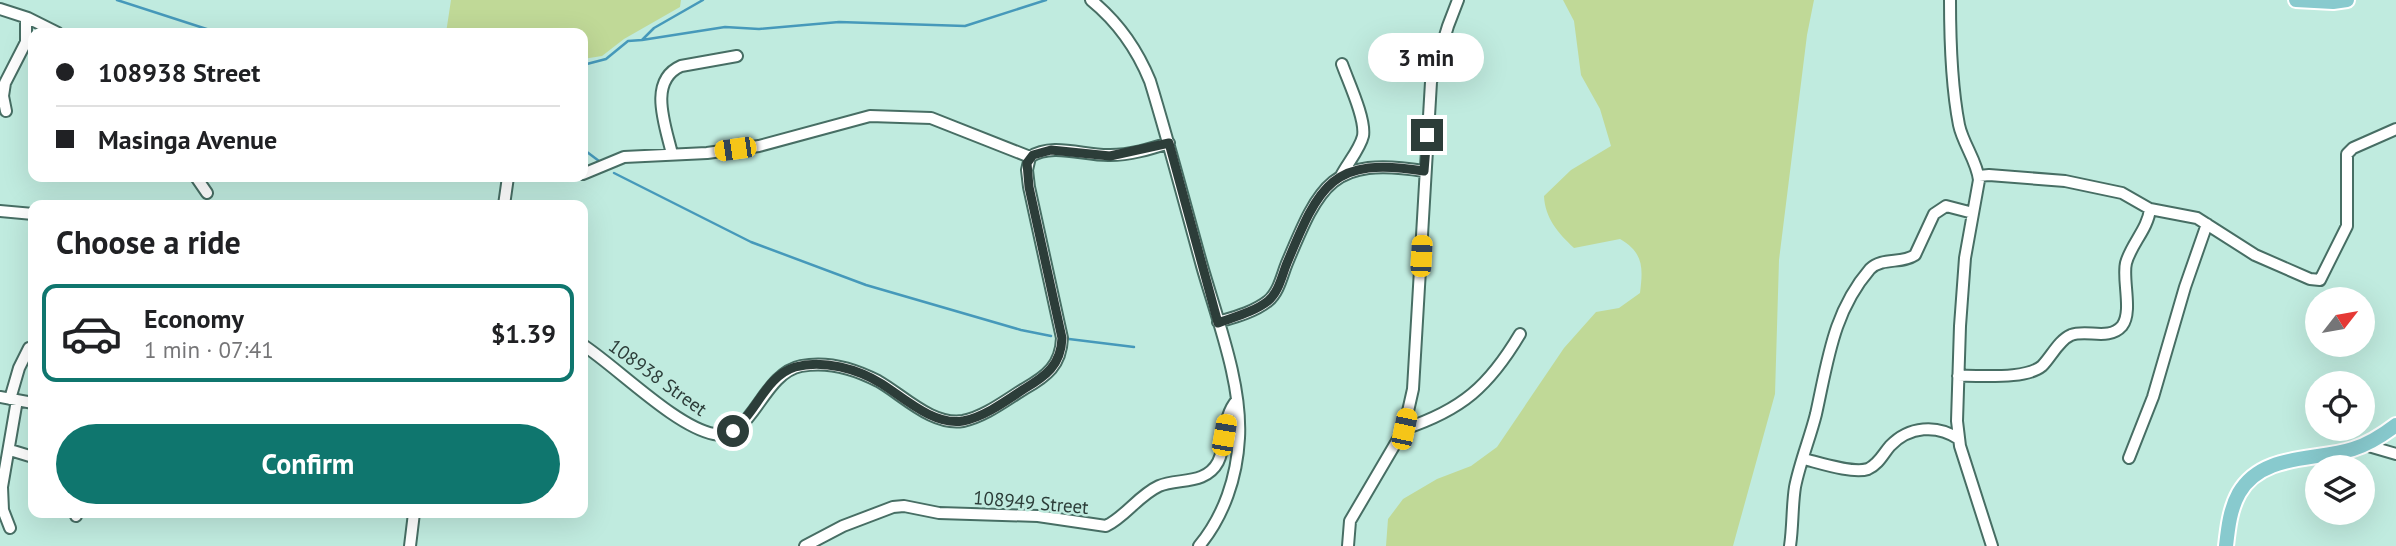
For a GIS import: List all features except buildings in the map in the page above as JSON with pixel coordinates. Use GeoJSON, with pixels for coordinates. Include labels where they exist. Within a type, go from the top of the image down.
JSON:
{"type":"FeatureCollection","features":[{"type":"Feature","properties":{"kind":"main road"},"geometry":{"type":"LineString","coordinates":[[2296,0],[2347,0]]}},
{"type":"Feature","properties":{"kind":"main road"},"geometry":{"type":"LineString","coordinates":[[2226,546],[2230,516],[2238,495],[2260,472],[2289,461],[2365,445],[2396,425]]}},
{"type":"Feature","properties":{"kind":"street"},"geometry":{"type":"LineString","coordinates":[[1091,0],[1115,22],[1138,53],[1150,81],[1237,400],[1240,436],[1233,479],[1219,514],[1199,546]]}},
{"type":"Feature","properties":{"kind":"street"},"geometry":{"type":"LineString","coordinates":[[1348,546],[1350,521],[1404,429],[1413,389],[1431,82],[1458,0]]}},
{"type":"Feature","properties":{"kind":"street"},"geometry":{"type":"LineString","coordinates":[[1950,0],[1950,43],[1959,123],[1963,140],[1979,176],[1965,258],[1957,422],[1959,439],[1992,546]]}},
{"type":"Feature","properties":{"kind":"street"},"geometry":{"type":"LineString","coordinates":[[0,9],[47,28]]}},
{"type":"Feature","properties":{"kind":"street"},"geometry":{"type":"LineString","coordinates":[[6,111],[3,96],[5,83],[26,42],[26,18]]}},
{"type":"Feature","properties":{"kind":"street"},"geometry":{"type":"LineString","coordinates":[[672,154],[662,107],[665,78],[681,66],[737,56]]}},
{"type":"Feature","properties":{"kind":"street"},"geometry":{"type":"LineString","coordinates":[[1340,176],[1361,141],[1363,131],[1355,97],[1342,64]]}},
{"type":"Feature","properties":{"kind":"street"},"geometry":{"type":"LineString","coordinates":[[588,172],[624,157],[707,153],[759,146],[862,117],[923,117],[944,122],[1030,157],[1051,150],[1110,156],[1169,143]]}},
{"type":"Feature","properties":{"kind":"street"},"geometry":{"type":"LineString","coordinates":[[1979,176],[2065,181],[2123,193],[2150,209],[2197,218],[2255,255],[2310,279],[2320,280],[2347,226],[2347,154],[2353,148],[2396,129]]}},
{"type":"Feature","properties":{"kind":"street","name":"108938 Street"},"geometry":{"type":"LineString","coordinates":[[588,349],[684,421],[715,434],[733,431],[753,412],[774,380],[794,368],[806,365],[845,368],[879,382],[939,418],[958,421],[971,419],[1034,384],[1052,371],[1060,356],[1062,338],[1029,187],[1027,170],[1030,157]]}},
{"type":"Feature","properties":{"kind":"street"},"geometry":{"type":"LineString","coordinates":[[1218,323],[1269,301],[1278,288],[1292,250],[1317,198],[1330,183],[1353,169],[1381,166],[1424,171]]}},
{"type":"Feature","properties":{"kind":"street"},"geometry":{"type":"LineString","coordinates":[[199,182],[207,193]]}},
{"type":"Feature","properties":{"kind":"street"},"geometry":{"type":"LineString","coordinates":[[505,200],[507,182]]}},
{"type":"Feature","properties":{"kind":"street"},"geometry":{"type":"LineString","coordinates":[[1790,546],[1796,485],[1835,328],[1844,305],[1872,268],[1880,263],[1900,261],[1915,255],[1938,210],[1946,206],[1973,213]]}},
{"type":"Feature","properties":{"kind":"street"},"geometry":{"type":"LineString","coordinates":[[1958,376],[2025,374],[2042,365],[2066,337],[2074,334],[2112,333],[2121,327],[2126,318],[2126,265],[2144,229],[2150,209]]}},
{"type":"Feature","properties":{"kind":"street"},"geometry":{"type":"LineString","coordinates":[[6,211],[28,213]]}},
{"type":"Feature","properties":{"kind":"street"},"geometry":{"type":"LineString","coordinates":[[2129,458],[2152,397],[2207,224]]}},
{"type":"Feature","properties":{"kind":"street"},"geometry":{"type":"LineString","coordinates":[[1404,429],[1453,410],[1470,398],[1505,357],[1520,334]]}},
{"type":"Feature","properties":{"kind":"street"},"geometry":{"type":"LineString","coordinates":[[10,528],[1,500],[10,450],[9,399],[28,350]]}},
{"type":"Feature","properties":{"kind":"street"},"geometry":{"type":"LineString","coordinates":[[9,399],[28,402]]}},
{"type":"Feature","properties":{"kind":"street","name":"108949 Street"},"geometry":{"type":"LineString","coordinates":[[805,546],[843,526],[893,507],[904,506],[939,513],[1038,516],[1108,525],[1157,487],[1196,479],[1213,470],[1221,456],[1229,411],[1237,400]]}},
{"type":"Feature","properties":{"kind":"street"},"geometry":{"type":"LineString","coordinates":[[1804,459],[1851,470],[1866,470],[1880,460],[1904,435],[1918,430],[1943,431],[1959,439]]}},
{"type":"Feature","properties":{"kind":"street"},"geometry":{"type":"LineString","coordinates":[[2365,445],[2396,454]]}},
{"type":"Feature","properties":{"kind":"street"},"geometry":{"type":"LineString","coordinates":[[10,450],[28,455]]}},
{"type":"Feature","properties":{"kind":"street"},"geometry":{"type":"LineString","coordinates":[[410,546],[413,518]]}},
{"type":"Feature","properties":{"kind":"green space"},"geometry":{"type":"Polygon","coordinates":[[[451,0],[681,0],[680,7],[624,39],[602,56],[588,58],[588,28],[447,28],[451,0]]]}},
{"type":"Feature","properties":{"kind":"green space"},"geometry":{"type":"Polygon","coordinates":[[[1563,0],[1814,0],[1807,35],[1779,260],[1775,394],[1733,546],[1386,546],[1388,519],[1403,499],[1437,479],[1471,466],[1497,447],[1564,348],[1596,312],[1619,308],[1640,293],[1640,262],[1628,244],[1620,239],[1574,248],[1553,225],[1545,204],[1544,196],[1571,170],[1611,146],[1600,109],[1581,75],[1574,21],[1563,0]]]}},
{"type":"Feature","properties":{"kind":"waterway"},"geometry":{"type":"LineString","coordinates":[[117,0],[204,28]]}},
{"type":"Feature","properties":{"kind":"waterway"},"geometry":{"type":"LineString","coordinates":[[588,64],[606,59],[628,41],[642,40],[654,28],[703,0]]}},
{"type":"Feature","properties":{"kind":"waterway"},"geometry":{"type":"LineString","coordinates":[[642,40],[725,27],[759,29],[839,22],[965,26],[1046,0]]}},
{"type":"Feature","properties":{"kind":"waterway"},"geometry":{"type":"LineString","coordinates":[[588,153],[599,161]]}},
{"type":"Feature","properties":{"kind":"waterway"},"geometry":{"type":"LineString","coordinates":[[614,173],[751,242],[866,285],[1021,330],[1051,336]]}},
{"type":"Feature","properties":{"kind":"waterway"},"geometry":{"type":"LineString","coordinates":[[1069,339],[1134,347]]}},
{"type":"Feature","properties":{"kind":"route"},"geometry":{"type":"LineString","coordinates":[[733,431],[753,412],[774,380],[783,373],[806,365],[845,368],[879,382],[939,418],[958,421],[971,419],[998,405],[1052,371],[1058,363],[1062,338],[1027,170],[1030,157],[1040,152],[1051,150],[1110,156],[1169,143],[1218,323],[1259,306],[1274,295],[1308,215],[1317,198],[1330,183],[1353,169],[1367,166],[1424,171],[1427,135]]}}]}
